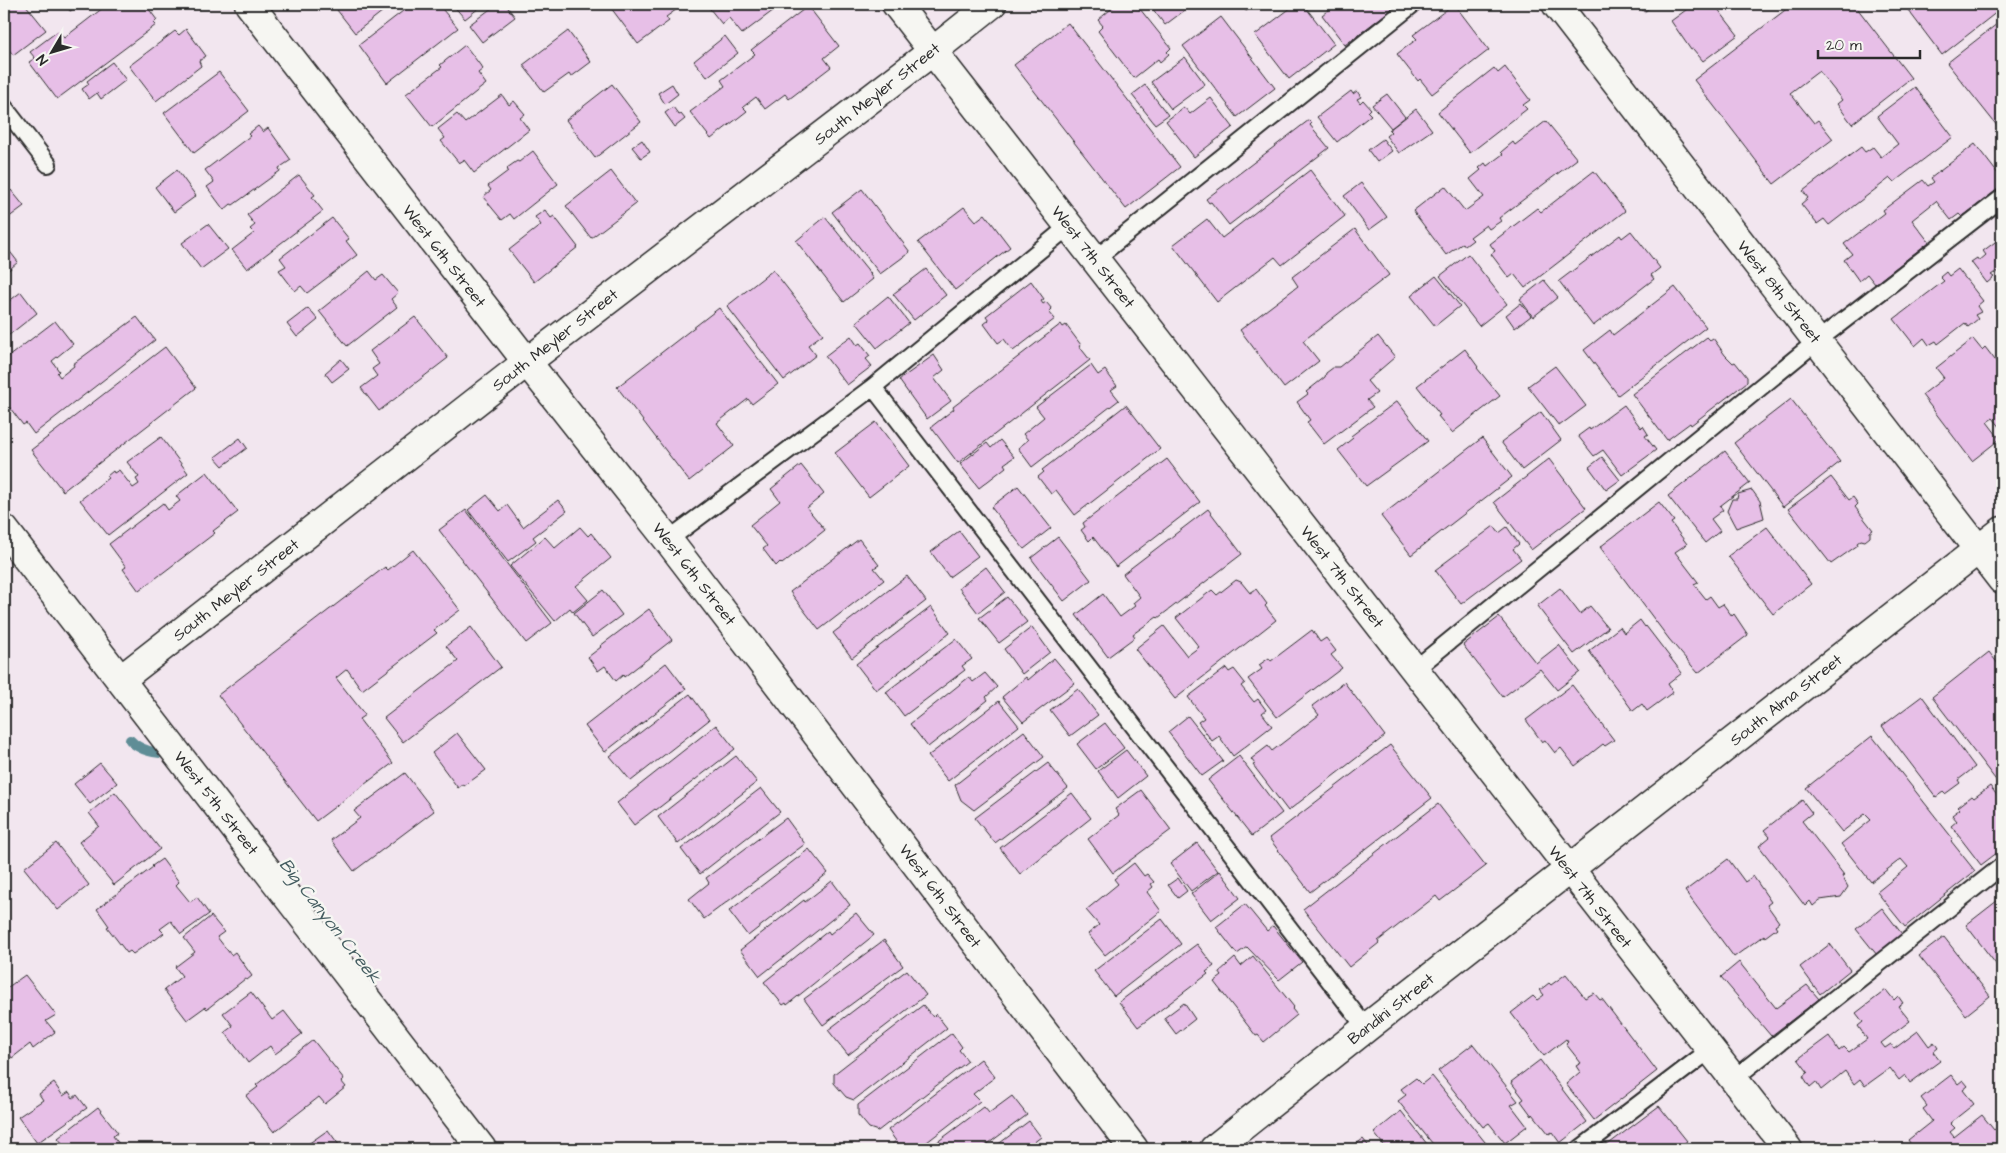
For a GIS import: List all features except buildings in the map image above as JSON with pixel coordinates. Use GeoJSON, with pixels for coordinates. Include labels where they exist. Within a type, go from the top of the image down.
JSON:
{"type":"FeatureCollection","features":[{"type":"Feature","properties":{"kind":"street","name":"West 6th Street"},"geometry":{"type":"LineString","coordinates":[[249,4],[668,540],[1134,1149]]}},
{"type":"Feature","properties":{"kind":"street","name":"West 7th Street"},"geometry":{"type":"LineString","coordinates":[[896,4],[1732,1080],[1788,1149]]}},
{"type":"Feature","properties":{"kind":"street","name":"South Meyler Street"},"geometry":{"type":"LineString","coordinates":[[120,680],[527,362],[992,4]]}},
{"type":"Feature","properties":{"kind":"street","name":"West 8th Street"},"geometry":{"type":"LineString","coordinates":[[1556,4],[2002,580]]}},
{"type":"Feature","properties":{"kind":"street","name":"West 5th Street"},"geometry":{"type":"LineString","coordinates":[[4,529],[482,1149]]}},
{"type":"Feature","properties":{"kind":"street","name":"South Alma Street"},"geometry":{"type":"LineString","coordinates":[[1569,870],[2002,531]]}},
{"type":"Feature","properties":{"kind":"street","name":"Bandini Street"},"geometry":{"type":"LineString","coordinates":[[1214,1149],[1569,870]]}},
{"type":"Feature","properties":{"kind":"lane"},"geometry":{"type":"LineString","coordinates":[[1095,259],[1413,4]]}},
{"type":"Feature","properties":{"kind":"lane"},"geometry":{"type":"LineString","coordinates":[[4,107],[48,164]]}},
{"type":"Feature","properties":{"kind":"lane"},"geometry":{"type":"LineString","coordinates":[[1414,670],[1817,341],[2002,198]]}},
{"type":"Feature","properties":{"kind":"lane"},"geometry":{"type":"LineString","coordinates":[[668,540],[873,387],[1069,226]]}},
{"type":"Feature","properties":{"kind":"lane"},"geometry":{"type":"LineString","coordinates":[[873,387],[1366,1028]]}},
{"type":"Feature","properties":{"kind":"lane"},"geometry":{"type":"LineString","coordinates":[[1732,1080],[2002,866]]}},
{"type":"Feature","properties":{"kind":"lane"},"geometry":{"type":"LineString","coordinates":[[1580,1149],[1710,1050]]}},
{"type":"Feature","properties":{"kind":"waterway","name":"Big Canyon Creek"},"geometry":{"type":"LineString","coordinates":[[130,740],[144,749],[172,754]]}}]}
